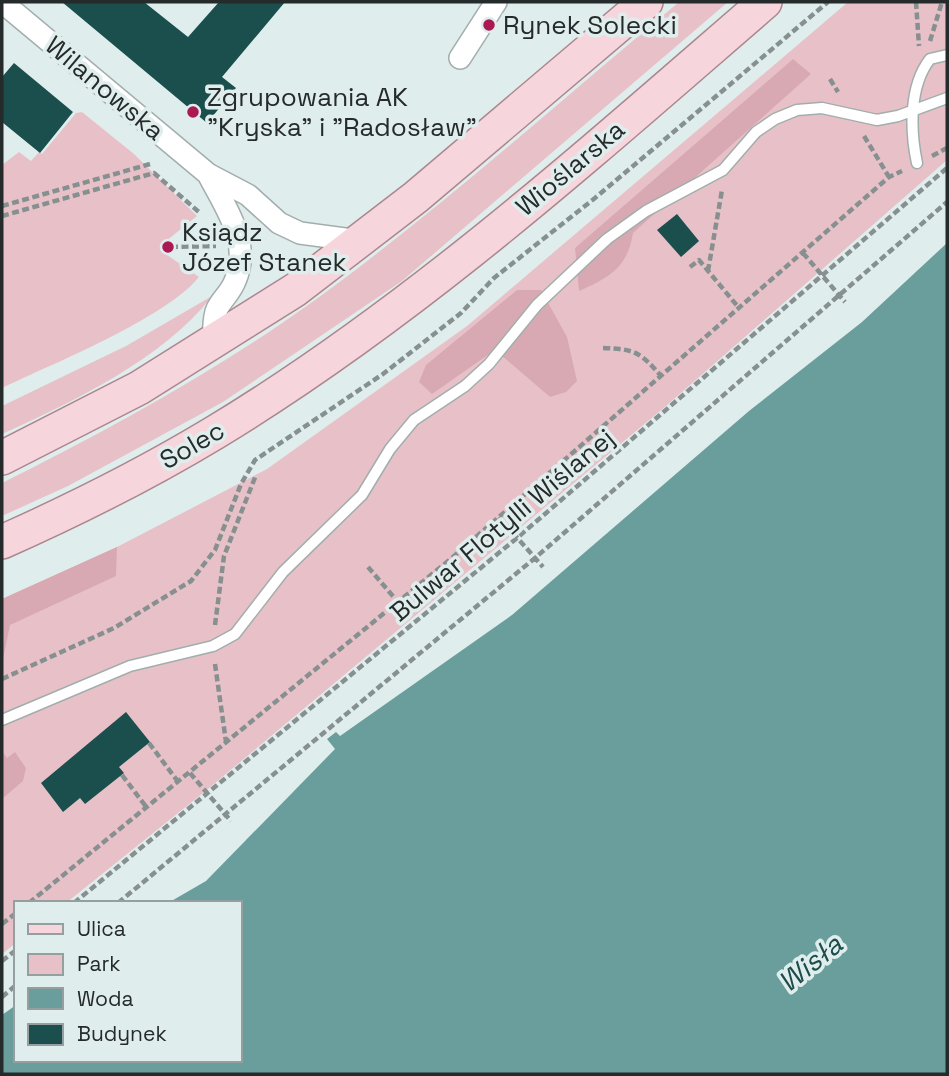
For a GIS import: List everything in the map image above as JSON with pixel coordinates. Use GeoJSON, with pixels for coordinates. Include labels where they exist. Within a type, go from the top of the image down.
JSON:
{"type":"FeatureCollection","features":[{"type":"Feature","properties":{"kind":"main road"},"geometry":{"type":"LineString","coordinates":[[2,458],[111,403],[295,290],[360,241],[646,2]]}},
{"type":"Feature","properties":{"kind":"main road","name":"Wioślarska"},"geometry":{"type":"LineString","coordinates":[[370,328],[521,209],[765,2]]}},
{"type":"Feature","properties":{"kind":"main road","name":"Solec"},"geometry":{"type":"LineString","coordinates":[[2,542],[127,482],[214,433],[370,328]]}},
{"type":"Feature","properties":{"kind":"street","name":"Wilanowska"},"geometry":{"type":"LineString","coordinates":[[2,2],[208,174],[248,195],[290,229],[360,241]]}},
{"type":"Feature","properties":{"kind":"street"},"geometry":{"type":"LineString","coordinates":[[460,58],[496,2]]}},
{"type":"Feature","properties":{"kind":"street","name":"Wilanowska"},"geometry":{"type":"LineString","coordinates":[[208,174],[234,226],[240,243],[241,262],[229,293],[217,310],[213,341]]}},
{"type":"Feature","properties":{"kind":"lane"},"geometry":{"type":"LineString","coordinates":[[917,163],[912,140],[920,72],[930,59],[947,55]]}},
{"type":"Feature","properties":{"kind":"lane"},"geometry":{"type":"LineString","coordinates":[[2,720],[130,666],[213,646],[235,634],[283,572],[362,495],[390,449],[414,420],[438,406],[481,371],[537,305],[607,239],[646,211],[723,170],[756,132],[775,119],[797,110],[822,108],[877,120],[898,116],[914,108],[947,99]]}},
{"type":"Feature","properties":{"kind":"path"},"geometry":{"type":"LineString","coordinates":[[2,679],[114,628],[191,581],[215,550],[241,484],[256,460],[383,374],[461,313],[494,278],[595,198],[828,2]]}},
{"type":"Feature","properties":{"kind":"path"},"geometry":{"type":"LineString","coordinates":[[916,2],[920,72]]}},
{"type":"Feature","properties":{"kind":"path"},"geometry":{"type":"LineString","coordinates":[[920,72],[942,2]]}},
{"type":"Feature","properties":{"kind":"path"},"geometry":{"type":"LineString","coordinates":[[31,901],[499,517],[889,177],[947,148]]}},
{"type":"Feature","properties":{"kind":"path"},"geometry":{"type":"LineString","coordinates":[[2,206],[150,164]]}},
{"type":"Feature","properties":{"kind":"path","name":"Bulwar Flotylli Wiślanej"},"geometry":{"type":"LineString","coordinates":[[76,901],[517,538],[947,168]]}},
{"type":"Feature","properties":{"kind":"path"},"geometry":{"type":"LineString","coordinates":[[708,271],[721,206],[723,170]]}},
{"type":"Feature","properties":{"kind":"path"},"geometry":{"type":"LineString","coordinates":[[2,216],[154,173],[191,203],[204,220]]}},
{"type":"Feature","properties":{"kind":"path"},"geometry":{"type":"LineString","coordinates":[[120,901],[535,558],[947,202]]}},
{"type":"Feature","properties":{"kind":"path"},"geometry":{"type":"LineString","coordinates":[[214,239],[227,244]]}},
{"type":"Feature","properties":{"kind":"path"},"geometry":{"type":"LineString","coordinates":[[171,247],[216,246]]}},
{"type":"Feature","properties":{"kind":"path"},"geometry":{"type":"LineString","coordinates":[[803,253],[845,302]]}},
{"type":"Feature","properties":{"kind":"path"},"geometry":{"type":"LineString","coordinates":[[690,267],[699,260],[739,309]]}},
{"type":"Feature","properties":{"kind":"path"},"geometry":{"type":"LineString","coordinates":[[603,348],[630,349],[643,356],[660,376]]}},
{"type":"Feature","properties":{"kind":"path"},"geometry":{"type":"LineString","coordinates":[[227,743],[213,646],[224,556],[256,475]]}},
{"type":"Feature","properties":{"kind":"path"},"geometry":{"type":"LineString","coordinates":[[499,517],[543,567]]}},
{"type":"Feature","properties":{"kind":"path"},"geometry":{"type":"LineString","coordinates":[[368,567],[398,602]]}},
{"type":"Feature","properties":{"kind":"path"},"geometry":{"type":"LineString","coordinates":[[149,743],[178,783]]}},
{"type":"Feature","properties":{"kind":"path"},"geometry":{"type":"LineString","coordinates":[[190,773],[231,821]]}},
{"type":"Feature","properties":{"kind":"path"},"geometry":{"type":"LineString","coordinates":[[122,775],[147,808]]}},
{"type":"Feature","properties":{"kind":"path"},"geometry":{"type":"LineString","coordinates":[[91,841],[97,848]]}},
{"type":"Feature","properties":{"kind":"green space"},"geometry":{"type":"Polygon","coordinates":[[[679,2],[728,2],[402,281],[223,402],[68,486],[2,516],[2,483],[166,396],[284,322],[368,260],[458,188],[679,2]]]}},
{"type":"Feature","properties":{"kind":"green space"},"geometry":{"type":"Polygon","coordinates":[[[848,2],[947,2],[947,160],[666,406],[203,793],[68,901],[14,901],[14,945],[2,954],[2,599],[117,547],[267,469],[467,326],[848,2]]]}},
{"type":"Feature","properties":{"kind":"green space"},"geometry":{"type":"Polygon","coordinates":[[[82,112],[134,154],[197,216],[160,246],[160,250],[199,277],[183,293],[135,324],[2,388],[2,165],[19,152],[31,161],[39,152],[42,154],[76,113],[82,112]]]}},
{"type":"Feature","properties":{"kind":"green space"},"geometry":{"type":"Polygon","coordinates":[[[212,296],[169,339],[143,359],[86,393],[2,434],[2,406],[126,346],[212,296]]]}},
{"type":"Feature","properties":{"kind":"shaded area"},"geometry":{"type":"Polygon","coordinates":[[[793,59],[811,74],[633,233],[627,255],[615,270],[579,291],[575,248],[793,59]]]}},
{"type":"Feature","properties":{"kind":"shaded area"},"geometry":{"type":"Polygon","coordinates":[[[517,290],[541,290],[567,337],[577,381],[566,392],[550,397],[495,350],[432,394],[419,382],[426,365],[517,290]]]}},
{"type":"Feature","properties":{"kind":"shaded area"},"geometry":{"type":"Polygon","coordinates":[[[117,547],[116,576],[10,625],[2,664],[2,599],[117,547]]]}},
{"type":"Feature","properties":{"kind":"shaded area"},"geometry":{"type":"Polygon","coordinates":[[[2,751],[7,758],[15,752],[26,768],[23,781],[2,799],[2,751]]]}},
{"type":"Feature","properties":{"kind":"water","name":"Wisła"},"geometry":{"type":"Polygon","coordinates":[[[947,243],[947,1074],[2,1074],[2,1015],[14,1006],[14,1062],[242,1062],[242,901],[171,901],[206,881],[335,749],[327,739],[336,732],[340,736],[512,615],[749,411],[862,322],[947,243]]]}},
{"type":"Feature","properties":{"kind":"building"},"geometry":{"type":"Polygon","coordinates":[[[62,2],[144,2],[188,37],[219,2],[285,2],[222,77],[236,88],[207,123],[62,2]]]}},
{"type":"Feature","properties":{"kind":"building"},"geometry":{"type":"Polygon","coordinates":[[[14,63],[73,112],[40,153],[2,122],[2,77],[14,63]]]}},
{"type":"Feature","properties":{"kind":"building"},"geometry":{"type":"Polygon","coordinates":[[[677,214],[699,241],[681,257],[657,230],[677,214]]]}},
{"type":"Feature","properties":{"kind":"building"},"geometry":{"type":"Polygon","coordinates":[[[126,712],[150,742],[119,767],[124,773],[85,804],[80,798],[63,812],[41,783],[126,712]]]}},
{"type":"Feature","properties":{"kind":"place","name":"Rynek Solecki"},"geometry":{"type":"Point","coordinates":[489,25]}},
{"type":"Feature","properties":{"kind":"place","name":"Zgrupowania AK \"Kryska\" i \"Radosław\""},"geometry":{"type":"Point","coordinates":[193,112]}},
{"type":"Feature","properties":{"kind":"place","name":"Ksiądz Józef Stanek"},"geometry":{"type":"Point","coordinates":[168,247]}}]}
